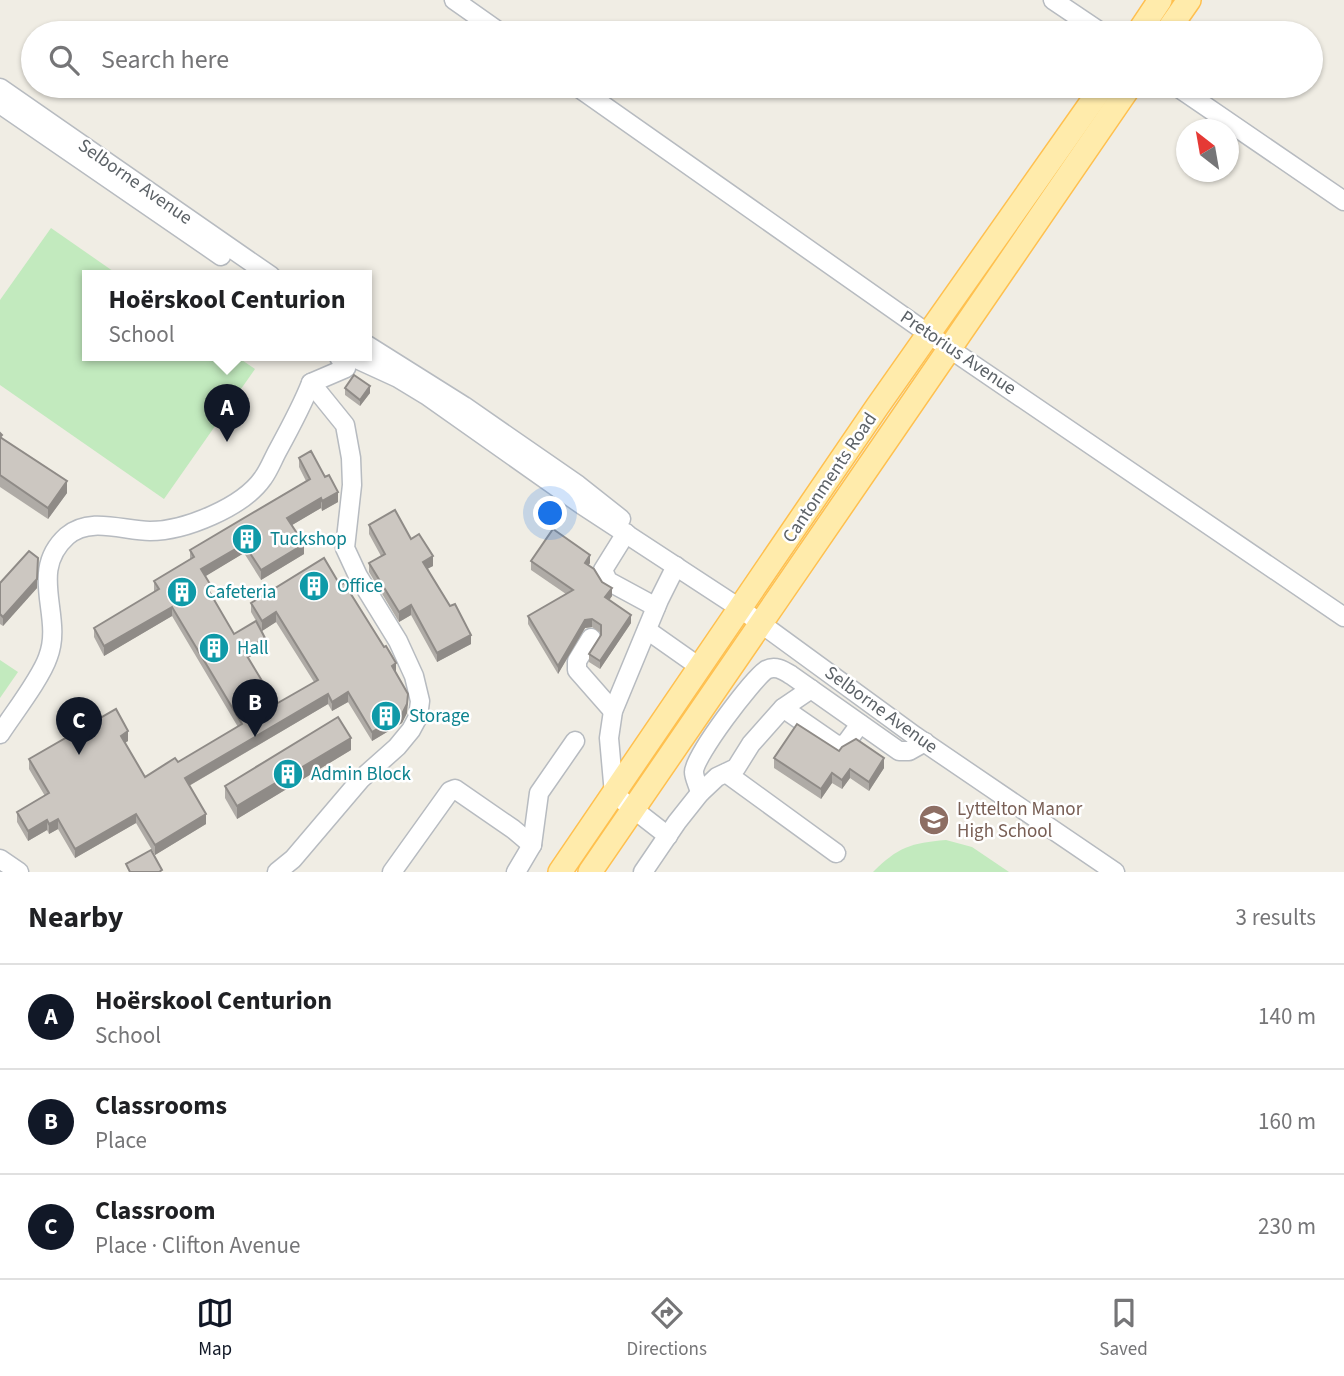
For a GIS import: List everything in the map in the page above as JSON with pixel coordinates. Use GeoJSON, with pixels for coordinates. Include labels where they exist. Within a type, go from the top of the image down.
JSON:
{"type":"FeatureCollection","features":[{"type":"Feature","properties":{"kind":"main road"},"geometry":{"type":"LineString","coordinates":[[1147,21],[1160,0]]}},
{"type":"Feature","properties":{"kind":"main road"},"geometry":{"type":"LineString","coordinates":[[1174,21],[1189,0]]}},
{"type":"Feature","properties":{"kind":"main road","name":"Cantonments Road"},"geometry":{"type":"LineString","coordinates":[[560,872],[877,407],[1095,98]]}},
{"type":"Feature","properties":{"kind":"main road","name":"Cantonments Road"},"geometry":{"type":"LineString","coordinates":[[590,872],[1122,98]]}},
{"type":"Feature","properties":{"kind":"street"},"geometry":{"type":"LineString","coordinates":[[454,0],[484,21]]}},
{"type":"Feature","properties":{"kind":"street"},"geometry":{"type":"LineString","coordinates":[[1054,0],[1085,21]]}},
{"type":"Feature","properties":{"kind":"street","name":"Selborne Avenue"},"geometry":{"type":"LineString","coordinates":[[0,88],[13,107],[262,270]]}},
{"type":"Feature","properties":{"kind":"street","name":"Pretorius Avenue"},"geometry":{"type":"LineString","coordinates":[[593,98],[950,349],[1344,617]]}},
{"type":"Feature","properties":{"kind":"street"},"geometry":{"type":"LineString","coordinates":[[1194,98],[1344,201]]}},
{"type":"Feature","properties":{"kind":"street","name":"Selborne Avenue"},"geometry":{"type":"LineString","coordinates":[[125,182],[242,270]]}},
{"type":"Feature","properties":{"kind":"street","name":"Selborne Avenue"},"geometry":{"type":"LineString","coordinates":[[372,348],[464,406],[649,547]]}},
{"type":"Feature","properties":{"kind":"street"},"geometry":{"type":"LineString","coordinates":[[0,734],[48,659],[52,635],[48,566],[52,554],[61,542],[70,533],[84,528],[109,526],[150,531],[194,524],[233,504],[262,480],[311,383],[346,368],[344,361]]}},
{"type":"Feature","properties":{"kind":"street","name":"Selborne Avenue"},"geometry":{"type":"LineString","coordinates":[[353,361],[398,378],[426,395],[607,515],[626,533],[741,609],[925,742],[1115,872]]}},
{"type":"Feature","properties":{"kind":"street"},"geometry":{"type":"LineString","coordinates":[[277,872],[290,866],[360,779],[397,747],[418,717],[420,701],[414,676],[398,641],[358,576],[345,548],[352,485],[351,458],[345,425],[311,383]]}},
{"type":"Feature","properties":{"kind":"street"},"geometry":{"type":"LineString","coordinates":[[626,533],[603,570],[603,575],[608,581],[656,607]]}},
{"type":"Feature","properties":{"kind":"street"},"geometry":{"type":"LineString","coordinates":[[667,836],[614,794],[609,738],[612,711],[656,607],[677,566]]}},
{"type":"Feature","properties":{"kind":"street"},"geometry":{"type":"LineString","coordinates":[[647,630],[701,668]]}},
{"type":"Feature","properties":{"kind":"street"},"geometry":{"type":"LineString","coordinates":[[591,638],[577,661],[577,670],[612,711]]}},
{"type":"Feature","properties":{"kind":"street"},"geometry":{"type":"LineString","coordinates":[[701,793],[694,772],[699,758],[730,712],[766,670],[778,668],[899,751],[909,751],[925,742]]}},
{"type":"Feature","properties":{"kind":"street"},"geometry":{"type":"LineString","coordinates":[[643,872],[701,793],[717,778],[736,768],[751,744],[783,708],[811,689]]}},
{"type":"Feature","properties":{"kind":"street"},"geometry":{"type":"LineString","coordinates":[[783,708],[838,746],[846,743],[860,724]]}},
{"type":"Feature","properties":{"kind":"street"},"geometry":{"type":"LineString","coordinates":[[516,872],[532,845],[539,793],[575,741]]}},
{"type":"Feature","properties":{"kind":"street"},"geometry":{"type":"LineString","coordinates":[[726,773],[836,853]]}},
{"type":"Feature","properties":{"kind":"street"},"geometry":{"type":"LineString","coordinates":[[392,872],[450,791],[455,789],[532,845]]}},
{"type":"Feature","properties":{"kind":"street"},"geometry":{"type":"LineString","coordinates":[[0,859],[19,872]]}},
{"type":"Feature","properties":{"kind":"green space"},"geometry":{"type":"Polygon","coordinates":[[[51,228],[111,270],[82,270],[82,361],[243,361],[255,369],[164,499],[0,385],[0,300],[51,228]]]}},
{"type":"Feature","properties":{"kind":"green space"},"geometry":{"type":"Polygon","coordinates":[[[0,660],[18,672],[0,698],[0,660]]]}},
{"type":"Feature","properties":{"kind":"green space"},"geometry":{"type":"Polygon","coordinates":[[[946,840],[972,847],[1009,872],[873,872],[890,857],[906,848],[946,840]]]}},
{"type":"Feature","properties":{"kind":"building"},"geometry":{"type":"Polygon","coordinates":[[[354,375],[370,386],[360,400],[345,388],[354,375]]]}},
{"type":"Feature","properties":{"kind":"building"},"geometry":{"type":"Polygon","coordinates":[[[0,437],[67,481],[48,508],[0,475],[0,437]]]}},
{"type":"Feature","properties":{"kind":"building"},"geometry":{"type":"Polygon","coordinates":[[[311,451],[325,477],[329,475],[338,492],[322,501],[321,498],[287,518],[304,544],[261,570],[244,544],[201,569],[210,584],[206,586],[234,634],[256,621],[265,638],[244,651],[276,704],[318,680],[276,612],[262,621],[251,603],[324,558],[340,585],[344,583],[396,663],[392,666],[408,694],[402,714],[372,732],[348,692],[332,702],[328,694],[185,778],[206,814],[155,845],[136,814],[75,849],[58,819],[49,824],[47,820],[28,831],[17,812],[49,793],[29,759],[116,709],[128,731],[121,736],[145,777],[175,758],[178,762],[242,724],[172,607],[104,646],[94,628],[159,589],[154,581],[194,557],[190,550],[310,479],[299,458],[311,451]]]}},
{"type":"Feature","properties":{"kind":"building"},"geometry":{"type":"Polygon","coordinates":[[[395,510],[411,539],[419,534],[433,556],[423,562],[450,606],[455,604],[471,635],[437,653],[411,605],[399,612],[369,563],[385,554],[369,525],[395,510]]]}},
{"type":"Feature","properties":{"kind":"building"},"geometry":{"type":"Polygon","coordinates":[[[553,529],[590,555],[585,563],[594,569],[602,582],[612,588],[605,597],[631,615],[600,661],[589,654],[601,635],[601,625],[592,619],[585,620],[558,666],[528,616],[573,590],[531,561],[553,529]]]}},
{"type":"Feature","properties":{"kind":"building"},"geometry":{"type":"Polygon","coordinates":[[[29,551],[38,558],[37,579],[3,617],[0,614],[0,583],[29,551]]]}},
{"type":"Feature","properties":{"kind":"building"},"geometry":{"type":"Polygon","coordinates":[[[338,717],[351,738],[237,806],[225,786],[338,717]]]}},
{"type":"Feature","properties":{"kind":"building"},"geometry":{"type":"Polygon","coordinates":[[[797,724],[839,751],[856,739],[884,758],[869,782],[850,769],[842,780],[832,773],[821,789],[774,758],[797,724]]]}},
{"type":"Feature","properties":{"kind":"building"},"geometry":{"type":"Polygon","coordinates":[[[151,850],[162,870],[130,872],[126,864],[151,850]]]}},
{"type":"Feature","properties":{"kind":"place","name":"Hoërskool Centurion"},"geometry":{"type":"Point","coordinates":[227,442]}},
{"type":"Feature","properties":{"kind":"place","name":"Tuckshop"},"geometry":{"type":"Point","coordinates":[247,539]}},
{"type":"Feature","properties":{"kind":"place","name":"Office"},"geometry":{"type":"Point","coordinates":[314,586]}},
{"type":"Feature","properties":{"kind":"place","name":"Cafeteria"},"geometry":{"type":"Point","coordinates":[182,592]}},
{"type":"Feature","properties":{"kind":"place","name":"Hall"},"geometry":{"type":"Point","coordinates":[214,648]}},
{"type":"Feature","properties":{"kind":"place","name":"Storage"},"geometry":{"type":"Point","coordinates":[386,716]}},
{"type":"Feature","properties":{"kind":"place","name":"Classrooms"},"geometry":{"type":"Point","coordinates":[255,737]}},
{"type":"Feature","properties":{"kind":"place","name":"Classroom"},"geometry":{"type":"Point","coordinates":[79,755]}},
{"type":"Feature","properties":{"kind":"place","name":"Admin Block"},"geometry":{"type":"Point","coordinates":[288,774]}},
{"type":"Feature","properties":{"kind":"place","name":"Lyttelton Manor High School"},"geometry":{"type":"Point","coordinates":[934,820]}}]}
